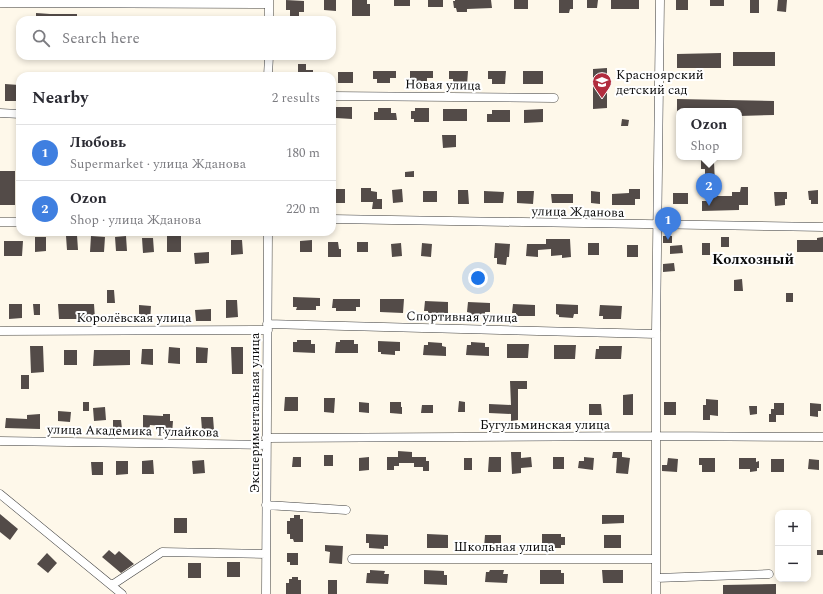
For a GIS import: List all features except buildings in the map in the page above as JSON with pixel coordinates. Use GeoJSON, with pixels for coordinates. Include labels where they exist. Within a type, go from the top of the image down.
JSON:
{"type":"FeatureCollection","features":[{"type":"Feature","properties":{"kind":"street"},"geometry":{"type":"LineString","coordinates":[[656,594],[656,334],[660,0]]}},
{"type":"Feature","properties":{"kind":"street"},"geometry":{"type":"LineString","coordinates":[[0,3],[269,2],[269,16]]}},
{"type":"Feature","properties":{"kind":"street"},"geometry":{"type":"LineString","coordinates":[[268,60],[268,72]]}},
{"type":"Feature","properties":{"kind":"street","name":"Новая улица"},"geometry":{"type":"LineString","coordinates":[[336,96],[554,98]]}},
{"type":"Feature","properties":{"kind":"street"},"geometry":{"type":"LineString","coordinates":[[0,113],[16,114]]}},
{"type":"Feature","properties":{"kind":"street","name":"улица Жданова"},"geometry":{"type":"LineString","coordinates":[[336,219],[823,227]]}},
{"type":"Feature","properties":{"kind":"street"},"geometry":{"type":"LineString","coordinates":[[0,222],[16,222]]}},
{"type":"Feature","properties":{"kind":"street","name":"Экспериментальная улица"},"geometry":{"type":"LineString","coordinates":[[266,594],[268,236]]}},
{"type":"Feature","properties":{"kind":"street","name":"Спортивная улица"},"geometry":{"type":"LineString","coordinates":[[268,327],[656,334]]}},
{"type":"Feature","properties":{"kind":"street","name":"Королёвская улица"},"geometry":{"type":"LineString","coordinates":[[0,331],[268,327]]}},
{"type":"Feature","properties":{"kind":"street","name":"Бугульминская улица"},"geometry":{"type":"LineString","coordinates":[[266,442],[657,436],[823,437]]}},
{"type":"Feature","properties":{"kind":"street","name":"улица Академика Тулайкова"},"geometry":{"type":"LineString","coordinates":[[0,441],[266,442]]}},
{"type":"Feature","properties":{"kind":"street"},"geometry":{"type":"LineString","coordinates":[[0,494],[122,594]]}},
{"type":"Feature","properties":{"kind":"street"},"geometry":{"type":"LineString","coordinates":[[266,505],[346,510]]}},
{"type":"Feature","properties":{"kind":"street"},"geometry":{"type":"LineString","coordinates":[[112,585],[162,552],[266,554]]}},
{"type":"Feature","properties":{"kind":"street","name":"Школьная улица"},"geometry":{"type":"LineString","coordinates":[[352,559],[656,559]]}},
{"type":"Feature","properties":{"kind":"street"},"geometry":{"type":"LineString","coordinates":[[656,578],[769,574]]}},
{"type":"Feature","properties":{"kind":"place","name":"Красноярский детский сад"},"geometry":{"type":"Point","coordinates":[602,99]}},
{"type":"Feature","properties":{"kind":"place","name":"Ozon"},"geometry":{"type":"Point","coordinates":[709,206]}},
{"type":"Feature","properties":{"kind":"place","name":"Любовь"},"geometry":{"type":"Point","coordinates":[668,240]}},
{"type":"Feature","properties":{"kind":"district","name":"Колхозный"},"geometry":{"type":"Point","coordinates":[753,259]}}]}
